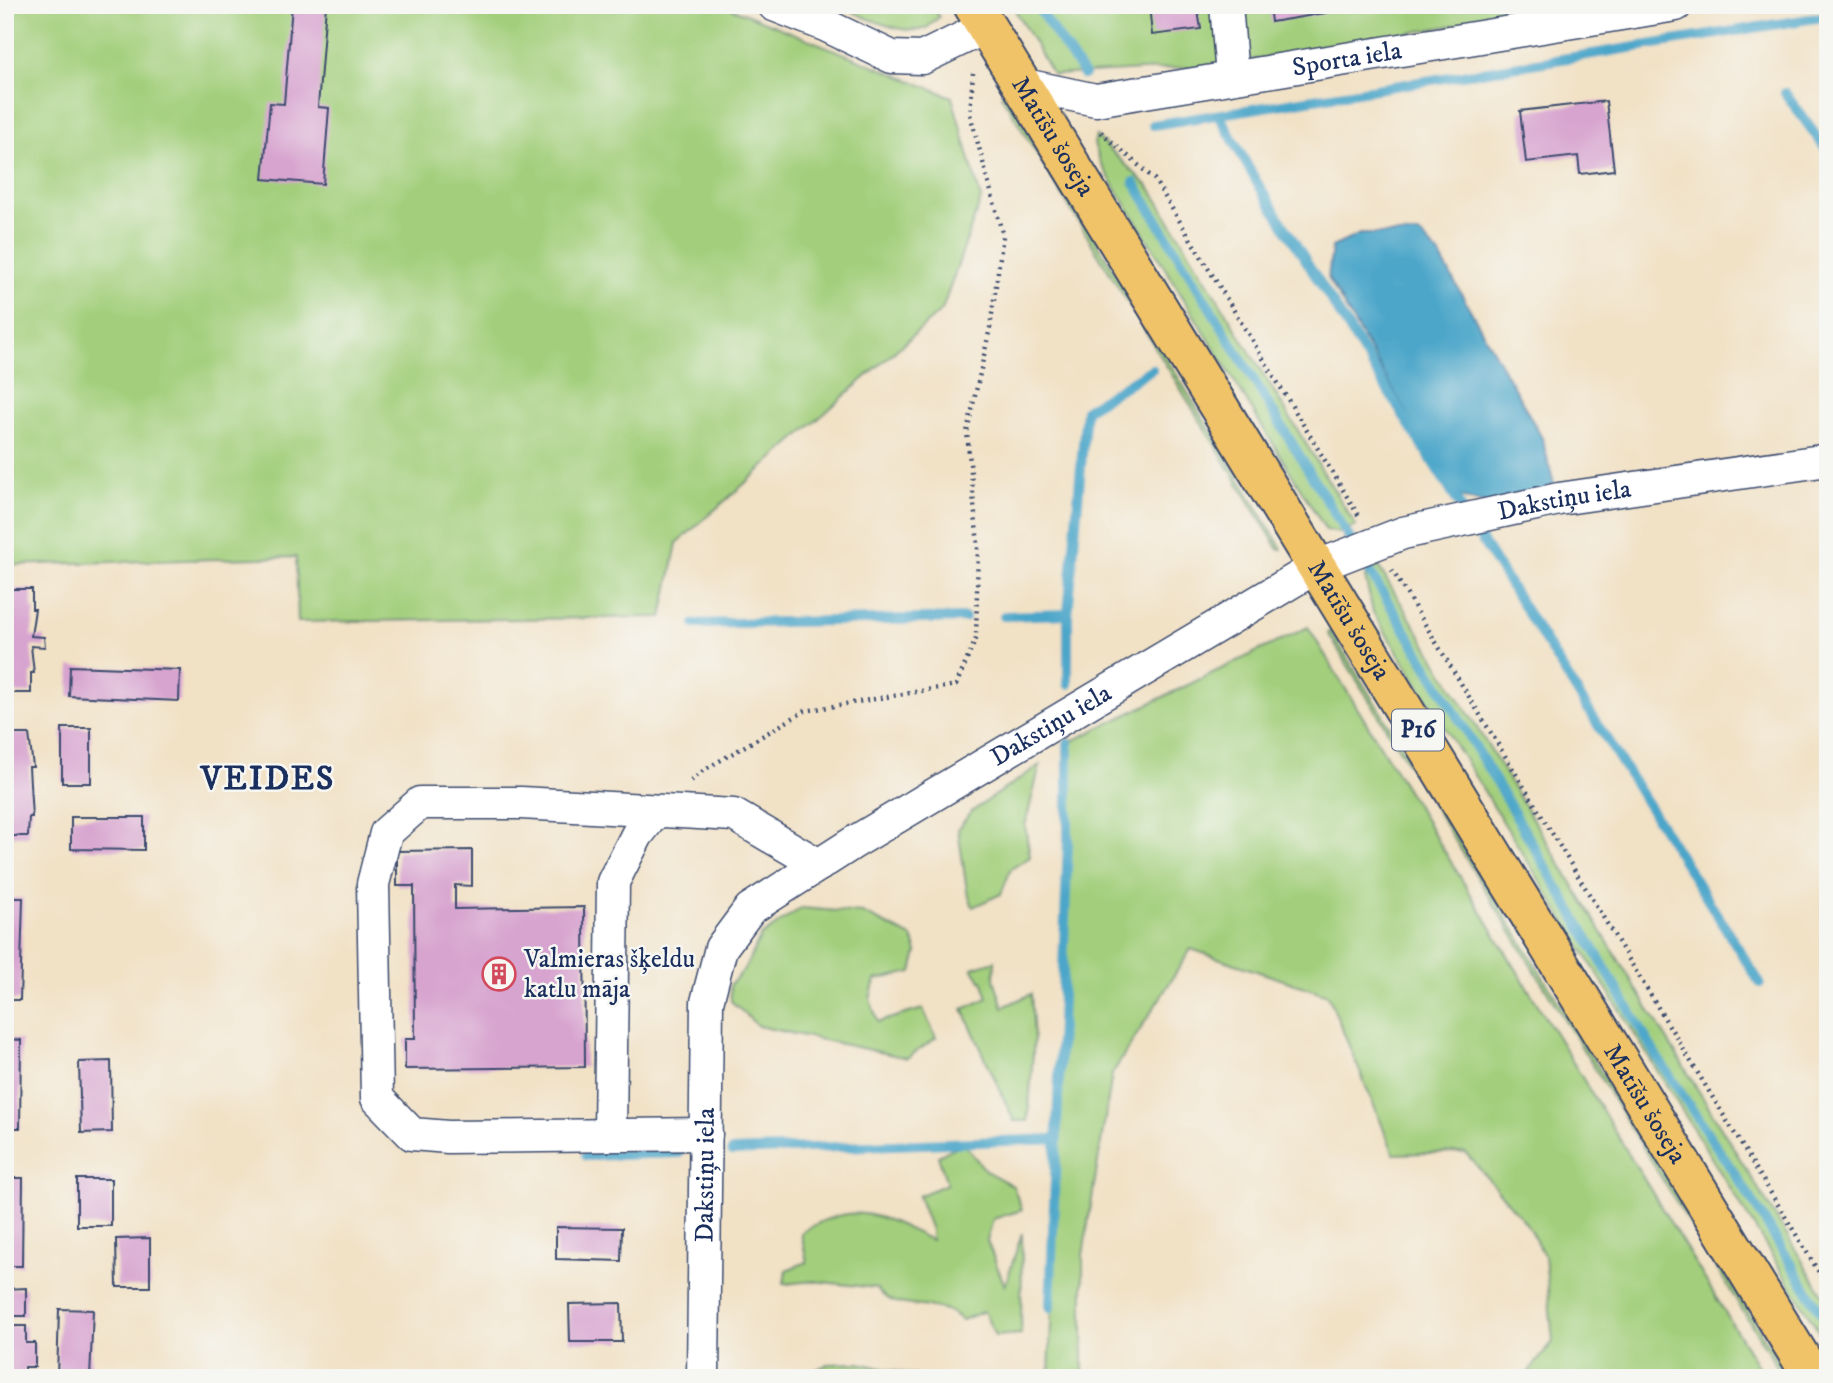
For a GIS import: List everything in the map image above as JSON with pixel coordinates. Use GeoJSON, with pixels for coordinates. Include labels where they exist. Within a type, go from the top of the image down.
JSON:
{"type":"FeatureCollection","features":[{"type":"Feature","properties":{"kind":"main road","name":"Matīšu šoseja"},"geometry":{"type":"LineString","coordinates":[[979,16],[1813,1378]]}},
{"type":"Feature","properties":{"kind":"street"},"geometry":{"type":"LineString","coordinates":[[774,5],[825,25],[892,57],[922,58],[979,16]]}},
{"type":"Feature","properties":{"kind":"street"},"geometry":{"type":"LineString","coordinates":[[1226,5],[1232,76]]}},
{"type":"Feature","properties":{"kind":"street","name":"Sporta iela"},"geometry":{"type":"LineString","coordinates":[[1020,83],[1096,100],[1676,5]]}},
{"type":"Feature","properties":{"kind":"street","name":"Dakstiņu iela"},"geometry":{"type":"LineString","coordinates":[[703,1378],[707,1002],[721,948],[751,909],[819,865],[1318,566],[1403,533],[1559,499],[1828,460]]}},
{"type":"Feature","properties":{"kind":"street"},"geometry":{"type":"LineString","coordinates":[[706,1134],[448,1137],[412,1134],[377,1098],[373,884],[386,833],[420,803],[521,803],[734,814],[819,865]]}},
{"type":"Feature","properties":{"kind":"street"},"geometry":{"type":"LineString","coordinates":[[610,1135],[613,882],[637,835],[656,811]]}},
{"type":"Feature","properties":{"kind":"path"},"geometry":{"type":"LineString","coordinates":[[656,811],[704,770],[805,710],[956,685],[976,639],[978,545],[967,432],[990,328],[1003,236],[970,114],[979,16]]}},
{"type":"Feature","properties":{"kind":"path"},"geometry":{"type":"LineString","coordinates":[[1104,135],[1154,179],[1828,1287]]}},
{"type":"Feature","properties":{"kind":"green space"},"geometry":{"type":"Polygon","coordinates":[[[5,5],[723,5],[952,97],[981,199],[942,310],[677,543],[662,617],[298,622],[296,557],[5,565],[5,5]]]}},
{"type":"Feature","properties":{"kind":"green space"},"geometry":{"type":"Polygon","coordinates":[[[842,5],[932,5],[939,17],[926,28],[907,30],[870,19],[842,5]]]}},
{"type":"Feature","properties":{"kind":"green space"},"geometry":{"type":"Polygon","coordinates":[[[1012,5],[1572,5],[1216,66],[1053,75],[1012,5]]]}},
{"type":"Feature","properties":{"kind":"green space"},"geometry":{"type":"Polygon","coordinates":[[[1006,92],[1282,549],[1279,550],[1001,95],[1006,92]]]}},
{"type":"Feature","properties":{"kind":"green space"},"geometry":{"type":"Polygon","coordinates":[[[1096,136],[1150,188],[1356,526],[1339,533],[1326,530],[1101,164],[1094,144],[1096,136]]]}},
{"type":"Feature","properties":{"kind":"green space"},"geometry":{"type":"Polygon","coordinates":[[[1377,564],[1828,1303],[1828,1346],[1373,612],[1365,577],[1377,564]]]}},
{"type":"Feature","properties":{"kind":"green space"},"geometry":{"type":"Polygon","coordinates":[[[1308,627],[1765,1378],[1524,1378],[1553,1342],[1545,1257],[1526,1223],[1465,1152],[1394,1154],[1328,995],[1191,949],[1112,1074],[1083,1255],[1083,1378],[1049,1378],[1068,841],[1068,743],[1308,627]]]}},
{"type":"Feature","properties":{"kind":"green space"},"geometry":{"type":"Polygon","coordinates":[[[1331,631],[1789,1378],[1784,1378],[1328,633],[1331,631]]]}},
{"type":"Feature","properties":{"kind":"green space"},"geometry":{"type":"Polygon","coordinates":[[[1040,765],[1025,826],[1030,857],[1011,869],[1001,894],[973,907],[967,891],[958,829],[971,812],[1040,765]]]}},
{"type":"Feature","properties":{"kind":"green space"},"geometry":{"type":"Polygon","coordinates":[[[801,908],[862,913],[912,937],[917,952],[912,972],[875,980],[870,999],[878,1022],[923,1009],[936,1038],[907,1058],[758,1026],[731,1001],[730,985],[744,970],[761,936],[801,908]]]}},
{"type":"Feature","properties":{"kind":"green space"},"geometry":{"type":"Polygon","coordinates":[[[995,961],[994,979],[1003,1007],[1031,994],[1034,1038],[1028,1121],[1014,1121],[963,1009],[988,998],[983,983],[972,968],[995,961]]]}},
{"type":"Feature","properties":{"kind":"green space"},"geometry":{"type":"Polygon","coordinates":[[[963,1143],[986,1171],[1013,1186],[1022,1210],[993,1219],[987,1241],[1005,1286],[1022,1233],[1021,1334],[995,1336],[984,1311],[963,1320],[943,1309],[898,1303],[876,1288],[813,1281],[784,1284],[786,1270],[807,1262],[801,1233],[836,1216],[866,1214],[931,1240],[931,1230],[918,1196],[947,1184],[938,1156],[963,1143]]]}},
{"type":"Feature","properties":{"kind":"green space"},"geometry":{"type":"Polygon","coordinates":[[[859,1363],[925,1378],[798,1378],[828,1364],[859,1363]]]}},
{"type":"Feature","properties":{"kind":"water"},"geometry":{"type":"Polygon","coordinates":[[[1360,234],[1420,234],[1439,254],[1542,438],[1554,484],[1504,508],[1455,496],[1328,278],[1332,247],[1360,234]]]}},
{"type":"Feature","properties":{"kind":"building"},"geometry":{"type":"Polygon","coordinates":[[[292,5],[326,5],[318,107],[329,108],[323,184],[263,179],[270,103],[284,104],[292,5]]]}},
{"type":"Feature","properties":{"kind":"building"},"geometry":{"type":"Polygon","coordinates":[[[1149,5],[1197,5],[1201,29],[1152,35],[1149,5]]]}},
{"type":"Feature","properties":{"kind":"building"},"geometry":{"type":"Polygon","coordinates":[[[1269,5],[1324,5],[1326,13],[1271,22],[1269,5]]]}},
{"type":"Feature","properties":{"kind":"building"},"geometry":{"type":"Polygon","coordinates":[[[1606,101],[1614,170],[1580,174],[1578,156],[1526,162],[1520,111],[1606,101]]]}},
{"type":"Feature","properties":{"kind":"building"},"geometry":{"type":"Polygon","coordinates":[[[5,589],[32,589],[32,609],[35,609],[31,636],[44,637],[45,647],[31,646],[34,673],[31,673],[31,693],[5,693],[5,589]]]}},
{"type":"Feature","properties":{"kind":"building"},"geometry":{"type":"Polygon","coordinates":[[[70,666],[180,670],[179,701],[69,696],[70,666]]]}},
{"type":"Feature","properties":{"kind":"building"},"geometry":{"type":"Polygon","coordinates":[[[62,728],[91,728],[91,783],[62,783],[62,728]]]}},
{"type":"Feature","properties":{"kind":"building"},"geometry":{"type":"Polygon","coordinates":[[[5,734],[29,734],[33,767],[29,767],[32,817],[29,817],[28,836],[5,836],[5,734]]]}},
{"type":"Feature","properties":{"kind":"building"},"geometry":{"type":"Polygon","coordinates":[[[71,817],[144,817],[144,850],[71,849],[71,817]]]}},
{"type":"Feature","properties":{"kind":"building","name":"Valmieras šķeldu katlu māja"},"geometry":{"type":"Polygon","coordinates":[[[472,850],[472,886],[455,885],[455,909],[584,907],[585,1067],[405,1069],[405,1039],[415,1039],[414,886],[397,886],[397,851],[472,850]]]}},
{"type":"Feature","properties":{"kind":"building"},"geometry":{"type":"Polygon","coordinates":[[[5,898],[23,898],[20,1000],[5,1000],[5,898]]]}},
{"type":"Feature","properties":{"kind":"building"},"geometry":{"type":"Polygon","coordinates":[[[5,1039],[21,1040],[20,1128],[5,1128],[5,1039]]]}},
{"type":"Feature","properties":{"kind":"building"},"geometry":{"type":"Polygon","coordinates":[[[111,1061],[112,1132],[81,1133],[79,1062],[111,1061]]]}},
{"type":"Feature","properties":{"kind":"building"},"geometry":{"type":"Polygon","coordinates":[[[5,1178],[23,1178],[22,1266],[5,1266],[5,1178]]]}},
{"type":"Feature","properties":{"kind":"building"},"geometry":{"type":"Polygon","coordinates":[[[77,1179],[111,1179],[111,1226],[77,1226],[77,1179]]]}},
{"type":"Feature","properties":{"kind":"building"},"geometry":{"type":"Polygon","coordinates":[[[556,1227],[622,1228],[621,1261],[556,1259],[556,1227]]]}},
{"type":"Feature","properties":{"kind":"building"},"geometry":{"type":"Polygon","coordinates":[[[150,1238],[150,1287],[117,1287],[116,1239],[150,1238]]]}},
{"type":"Feature","properties":{"kind":"building"},"geometry":{"type":"Polygon","coordinates":[[[26,1288],[26,1316],[5,1316],[5,1289],[26,1288]]]}},
{"type":"Feature","properties":{"kind":"building"},"geometry":{"type":"Polygon","coordinates":[[[621,1303],[622,1342],[570,1342],[569,1304],[621,1303]]]}},
{"type":"Feature","properties":{"kind":"building"},"geometry":{"type":"Polygon","coordinates":[[[59,1309],[93,1310],[90,1378],[57,1378],[59,1309]]]}},
{"type":"Feature","properties":{"kind":"building"},"geometry":{"type":"Polygon","coordinates":[[[5,1326],[26,1326],[26,1343],[35,1343],[35,1367],[25,1367],[25,1378],[5,1378],[5,1326]]]}},
{"type":"Feature","properties":{"kind":"waterway"},"geometry":{"type":"LineString","coordinates":[[1036,5],[1084,75]]}},
{"type":"Feature","properties":{"kind":"waterway"},"geometry":{"type":"LineString","coordinates":[[1153,125],[1828,16]]}},
{"type":"Feature","properties":{"kind":"waterway"},"geometry":{"type":"LineString","coordinates":[[1785,93],[1828,152]]}},
{"type":"Feature","properties":{"kind":"waterway"},"geometry":{"type":"LineString","coordinates":[[1219,115],[1256,181],[1760,983]]}},
{"type":"Feature","properties":{"kind":"waterway"},"geometry":{"type":"LineString","coordinates":[[1134,182],[1465,729],[1657,1057],[1750,1197],[1828,1324]]}},
{"type":"Feature","properties":{"kind":"waterway"},"geometry":{"type":"LineString","coordinates":[[1068,684],[1068,614],[1086,410],[1152,369]]}},
{"type":"Feature","properties":{"kind":"waterway"},"geometry":{"type":"LineString","coordinates":[[1004,616],[1068,614]]}},
{"type":"Feature","properties":{"kind":"waterway"},"geometry":{"type":"LineString","coordinates":[[695,624],[965,618]]}},
{"type":"Feature","properties":{"kind":"waterway"},"geometry":{"type":"LineString","coordinates":[[1050,1308],[1068,841],[1068,743]]}},
{"type":"Feature","properties":{"kind":"waterway"},"geometry":{"type":"LineString","coordinates":[[732,1151],[1057,1139]]}},
{"type":"Feature","properties":{"kind":"waterway"},"geometry":{"type":"LineString","coordinates":[[586,1156],[679,1153]]}},
{"type":"Feature","properties":{"kind":"place","name":"Valmieras šķeldu katlu māja"},"geometry":{"type":"Point","coordinates":[499,974]}},
{"type":"Feature","properties":{"kind":"district","name":"VEIDES"},"geometry":{"type":"Point","coordinates":[268,779]}}]}
